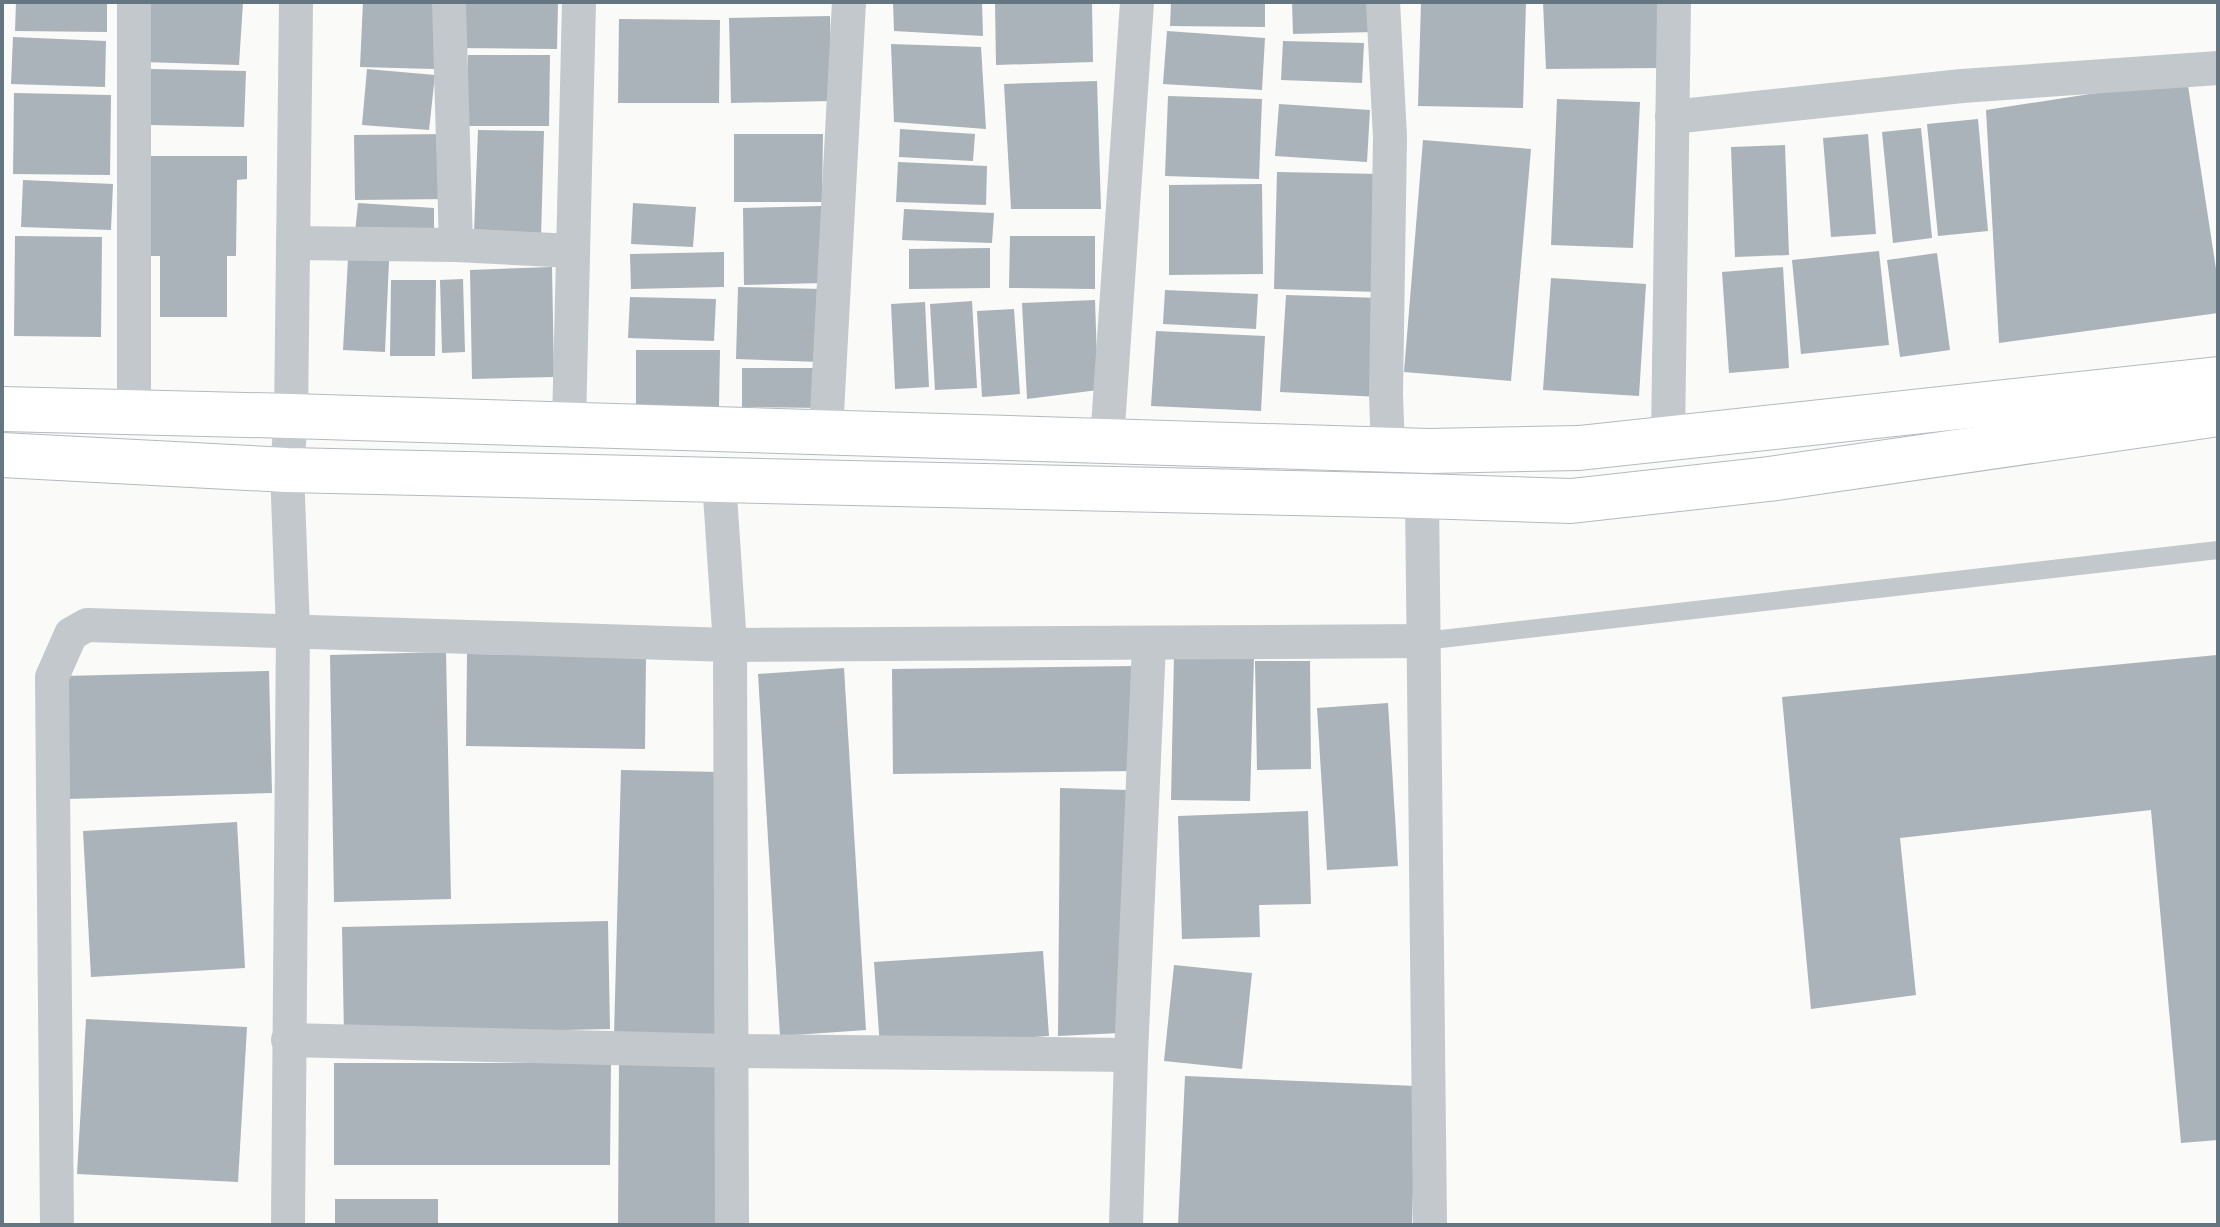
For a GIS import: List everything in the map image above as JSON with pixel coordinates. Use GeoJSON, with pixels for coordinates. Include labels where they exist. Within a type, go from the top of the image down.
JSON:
{"type":"FeatureCollection","features":[{"type":"Feature","properties":{"kind":"street"},"geometry":{"type":"LineString","coordinates":[[134,2],[134,412]]}},
{"type":"Feature","properties":{"kind":"street"},"geometry":{"type":"LineString","coordinates":[[288,1225],[293,630],[287,470],[291,416],[296,2]]}},
{"type":"Feature","properties":{"kind":"street"},"geometry":{"type":"LineString","coordinates":[[449,2],[456,245]]}},
{"type":"Feature","properties":{"kind":"street"},"geometry":{"type":"LineString","coordinates":[[569,424],[579,2]]}},
{"type":"Feature","properties":{"kind":"street"},"geometry":{"type":"LineString","coordinates":[[826,432],[849,2]]}},
{"type":"Feature","properties":{"kind":"street"},"geometry":{"type":"LineString","coordinates":[[1107,441],[1137,2]]}},
{"type":"Feature","properties":{"kind":"street"},"geometry":{"type":"LineString","coordinates":[[1383,2],[1390,137],[1388,450]]}},
{"type":"Feature","properties":{"kind":"street"},"geometry":{"type":"LineString","coordinates":[[1668,439],[1674,2]]}},
{"type":"Feature","properties":{"kind":"street"},"geometry":{"type":"LineString","coordinates":[[1672,117],[1962,86],[2218,68]]}},
{"type":"Feature","properties":{"kind":"street"},"geometry":{"type":"LineString","coordinates":[[293,243],[456,245],[573,251]]}},
{"type":"Feature","properties":{"kind":"street"},"geometry":{"type":"LineString","coordinates":[[2,409],[1388,450],[1579,448],[2218,379]]}},
{"type":"Feature","properties":{"kind":"street"},"geometry":{"type":"LineString","coordinates":[[2,455],[287,470],[1571,501],[1769,479],[2218,414]]}},
{"type":"Feature","properties":{"kind":"street"},"geometry":{"type":"LineString","coordinates":[[719,480],[730,645],[732,1225]]}},
{"type":"Feature","properties":{"kind":"street"},"geometry":{"type":"LineString","coordinates":[[1422,496],[1430,1225]]}},
{"type":"Feature","properties":{"kind":"street"},"geometry":{"type":"LineString","coordinates":[[57,1225],[52,677],[71,634],[87,625],[730,645],[1424,641]]}},
{"type":"Feature","properties":{"kind":"street"},"geometry":{"type":"LineString","coordinates":[[1126,1225],[1149,644]]}},
{"type":"Feature","properties":{"kind":"street"},"geometry":{"type":"LineString","coordinates":[[288,1040],[733,1051],[1131,1055]]}},
{"type":"Feature","properties":{"kind":"lane"},"geometry":{"type":"LineString","coordinates":[[1424,641],[2218,550]]}},
{"type":"Feature","properties":{"kind":"building"},"geometry":{"type":"Polygon","coordinates":[[[16,2],[107,2],[107,32],[15,31],[16,2]]]}},
{"type":"Feature","properties":{"kind":"building"},"geometry":{"type":"Polygon","coordinates":[[[146,2],[243,2],[239,65],[143,62],[146,2]]]}},
{"type":"Feature","properties":{"kind":"building"},"geometry":{"type":"Polygon","coordinates":[[[363,2],[437,2],[434,69],[360,67],[363,2]]]}},
{"type":"Feature","properties":{"kind":"building"},"geometry":{"type":"Polygon","coordinates":[[[460,2],[558,2],[557,49],[459,48],[460,2]]]}},
{"type":"Feature","properties":{"kind":"building"},"geometry":{"type":"Polygon","coordinates":[[[893,2],[982,2],[983,36],[894,31],[893,2]]]}},
{"type":"Feature","properties":{"kind":"building"},"geometry":{"type":"Polygon","coordinates":[[[995,2],[1092,2],[1093,62],[996,65],[995,2]]]}},
{"type":"Feature","properties":{"kind":"building"},"geometry":{"type":"Polygon","coordinates":[[[1171,2],[1265,2],[1265,27],[1170,26],[1171,2]]]}},
{"type":"Feature","properties":{"kind":"building"},"geometry":{"type":"Polygon","coordinates":[[[1292,2],[1373,2],[1373,32],[1293,34],[1292,2]]]}},
{"type":"Feature","properties":{"kind":"building"},"geometry":{"type":"Polygon","coordinates":[[[1421,2],[1526,2],[1523,108],[1418,106],[1421,2]]]}},
{"type":"Feature","properties":{"kind":"building"},"geometry":{"type":"Polygon","coordinates":[[[1543,2],[1657,2],[1658,68],[1546,69],[1543,2]]]}},
{"type":"Feature","properties":{"kind":"building"},"geometry":{"type":"Polygon","coordinates":[[[830,16],[832,101],[731,103],[729,18],[830,16]]]}},
{"type":"Feature","properties":{"kind":"building"},"geometry":{"type":"Polygon","coordinates":[[[619,19],[720,20],[719,103],[618,103],[619,19]]]}},
{"type":"Feature","properties":{"kind":"building"},"geometry":{"type":"Polygon","coordinates":[[[1167,31],[1265,38],[1262,90],[1163,84],[1167,31]]]}},
{"type":"Feature","properties":{"kind":"building"},"geometry":{"type":"Polygon","coordinates":[[[13,37],[106,41],[105,87],[11,84],[13,37]]]}},
{"type":"Feature","properties":{"kind":"building"},"geometry":{"type":"Polygon","coordinates":[[[1283,41],[1364,43],[1362,83],[1281,80],[1283,41]]]}},
{"type":"Feature","properties":{"kind":"building"},"geometry":{"type":"Polygon","coordinates":[[[891,44],[981,47],[986,129],[894,122],[891,44]]]}},
{"type":"Feature","properties":{"kind":"building"},"geometry":{"type":"Polygon","coordinates":[[[468,55],[550,55],[549,126],[467,126],[468,55]]]}},
{"type":"Feature","properties":{"kind":"building"},"geometry":{"type":"Polygon","coordinates":[[[151,69],[246,71],[244,127],[150,125],[151,69]]]}},
{"type":"Feature","properties":{"kind":"building"},"geometry":{"type":"Polygon","coordinates":[[[367,69],[435,75],[429,130],[362,125],[367,69]]]}},
{"type":"Feature","properties":{"kind":"building"},"geometry":{"type":"Polygon","coordinates":[[[2187,79],[2218,282],[2218,313],[1999,343],[1986,110],[2187,79]]]}},
{"type":"Feature","properties":{"kind":"building"},"geometry":{"type":"Polygon","coordinates":[[[1097,81],[1101,209],[1011,209],[1004,84],[1097,81]]]}},
{"type":"Feature","properties":{"kind":"building"},"geometry":{"type":"Polygon","coordinates":[[[14,93],[111,95],[110,175],[13,174],[14,93]]]}},
{"type":"Feature","properties":{"kind":"building"},"geometry":{"type":"Polygon","coordinates":[[[1168,96],[1262,99],[1259,179],[1165,176],[1168,96]]]}},
{"type":"Feature","properties":{"kind":"building"},"geometry":{"type":"Polygon","coordinates":[[[1557,99],[1640,102],[1633,248],[1551,245],[1557,99]]]}},
{"type":"Feature","properties":{"kind":"building"},"geometry":{"type":"Polygon","coordinates":[[[1279,104],[1370,110],[1367,162],[1275,156],[1279,104]]]}},
{"type":"Feature","properties":{"kind":"building"},"geometry":{"type":"Polygon","coordinates":[[[1978,119],[1988,231],[1938,236],[1927,124],[1978,119]]]}},
{"type":"Feature","properties":{"kind":"building"},"geometry":{"type":"Polygon","coordinates":[[[1921,128],[1932,238],[1893,243],[1882,132],[1921,128]]]}},
{"type":"Feature","properties":{"kind":"building"},"geometry":{"type":"Polygon","coordinates":[[[900,129],[975,134],[973,161],[899,157],[900,129]]]}},
{"type":"Feature","properties":{"kind":"building"},"geometry":{"type":"Polygon","coordinates":[[[478,130],[544,131],[541,237],[474,232],[478,130]]]}},
{"type":"Feature","properties":{"kind":"building"},"geometry":{"type":"Polygon","coordinates":[[[449,134],[449,199],[355,200],[354,135],[449,134]]]}},
{"type":"Feature","properties":{"kind":"building"},"geometry":{"type":"Polygon","coordinates":[[[734,134],[823,134],[822,202],[734,202],[734,134]]]}},
{"type":"Feature","properties":{"kind":"building"},"geometry":{"type":"Polygon","coordinates":[[[1868,134],[1876,234],[1831,237],[1823,138],[1868,134]]]}},
{"type":"Feature","properties":{"kind":"building"},"geometry":{"type":"Polygon","coordinates":[[[1423,140],[1531,149],[1511,381],[1404,372],[1423,140]]]}},
{"type":"Feature","properties":{"kind":"building"},"geometry":{"type":"Polygon","coordinates":[[[1785,145],[1789,255],[1735,257],[1731,147],[1785,145]]]}},
{"type":"Feature","properties":{"kind":"building"},"geometry":{"type":"Polygon","coordinates":[[[144,156],[247,156],[247,179],[237,180],[236,256],[227,256],[227,317],[160,317],[160,256],[144,256],[144,156]]]}},
{"type":"Feature","properties":{"kind":"building"},"geometry":{"type":"Polygon","coordinates":[[[898,162],[987,166],[986,205],[896,202],[898,162]]]}},
{"type":"Feature","properties":{"kind":"building"},"geometry":{"type":"Polygon","coordinates":[[[1277,172],[1382,174],[1379,292],[1274,289],[1277,172]]]}},
{"type":"Feature","properties":{"kind":"building"},"geometry":{"type":"Polygon","coordinates":[[[23,180],[113,184],[111,230],[21,227],[23,180]]]}},
{"type":"Feature","properties":{"kind":"building"},"geometry":{"type":"Polygon","coordinates":[[[1262,184],[1263,274],[1169,275],[1169,185],[1262,184]]]}},
{"type":"Feature","properties":{"kind":"building"},"geometry":{"type":"Polygon","coordinates":[[[358,203],[434,208],[434,237],[355,233],[358,203]]]}},
{"type":"Feature","properties":{"kind":"building"},"geometry":{"type":"Polygon","coordinates":[[[633,203],[696,207],[693,247],[631,244],[633,203]]]}},
{"type":"Feature","properties":{"kind":"building"},"geometry":{"type":"Polygon","coordinates":[[[822,206],[823,283],[744,285],[743,208],[822,206]]]}},
{"type":"Feature","properties":{"kind":"building"},"geometry":{"type":"Polygon","coordinates":[[[904,209],[994,213],[992,243],[902,240],[904,209]]]}},
{"type":"Feature","properties":{"kind":"building"},"geometry":{"type":"Polygon","coordinates":[[[15,236],[102,237],[101,337],[14,336],[15,236]]]}},
{"type":"Feature","properties":{"kind":"building"},"geometry":{"type":"Polygon","coordinates":[[[1010,236],[1095,236],[1095,289],[1009,288],[1010,236]]]}},
{"type":"Feature","properties":{"kind":"building"},"geometry":{"type":"Polygon","coordinates":[[[990,248],[990,288],[909,289],[909,249],[990,248]]]}},
{"type":"Feature","properties":{"kind":"building"},"geometry":{"type":"Polygon","coordinates":[[[1879,251],[1889,345],[1801,354],[1792,260],[1879,251]]]}},
{"type":"Feature","properties":{"kind":"building"},"geometry":{"type":"Polygon","coordinates":[[[724,252],[724,287],[631,289],[630,254],[724,252]]]}},
{"type":"Feature","properties":{"kind":"building"},"geometry":{"type":"Polygon","coordinates":[[[1937,253],[1950,350],[1900,357],[1887,260],[1937,253]]]}},
{"type":"Feature","properties":{"kind":"building"},"geometry":{"type":"Polygon","coordinates":[[[348,259],[389,261],[385,352],[343,350],[348,259]]]}},
{"type":"Feature","properties":{"kind":"building"},"geometry":{"type":"Polygon","coordinates":[[[552,267],[554,377],[472,379],[470,270],[552,267]]]}},
{"type":"Feature","properties":{"kind":"building"},"geometry":{"type":"Polygon","coordinates":[[[1783,267],[1789,368],[1729,373],[1722,272],[1783,267]]]}},
{"type":"Feature","properties":{"kind":"building"},"geometry":{"type":"Polygon","coordinates":[[[1551,278],[1646,284],[1639,396],[1543,390],[1551,278]]]}},
{"type":"Feature","properties":{"kind":"building"},"geometry":{"type":"Polygon","coordinates":[[[463,279],[465,352],[442,353],[440,280],[463,279]]]}},
{"type":"Feature","properties":{"kind":"building"},"geometry":{"type":"Polygon","coordinates":[[[391,280],[436,280],[435,356],[390,356],[391,280]]]}},
{"type":"Feature","properties":{"kind":"building"},"geometry":{"type":"Polygon","coordinates":[[[738,287],[822,289],[820,362],[736,359],[738,287]]]}},
{"type":"Feature","properties":{"kind":"building"},"geometry":{"type":"Polygon","coordinates":[[[1165,290],[1258,294],[1256,329],[1163,324],[1165,290]]]}},
{"type":"Feature","properties":{"kind":"building"},"geometry":{"type":"Polygon","coordinates":[[[1286,295],[1380,298],[1380,397],[1280,392],[1286,295]]]}},
{"type":"Feature","properties":{"kind":"building"},"geometry":{"type":"Polygon","coordinates":[[[630,297],[716,299],[714,341],[628,338],[630,297]]]}},
{"type":"Feature","properties":{"kind":"building"},"geometry":{"type":"Polygon","coordinates":[[[1095,300],[1098,390],[1027,399],[1022,303],[1095,300]]]}},
{"type":"Feature","properties":{"kind":"building"},"geometry":{"type":"Polygon","coordinates":[[[972,301],[977,388],[935,390],[930,304],[972,301]]]}},
{"type":"Feature","properties":{"kind":"building"},"geometry":{"type":"Polygon","coordinates":[[[925,302],[929,387],[895,389],[891,304],[925,302]]]}},
{"type":"Feature","properties":{"kind":"building"},"geometry":{"type":"Polygon","coordinates":[[[1014,309],[1020,394],[982,397],[977,311],[1014,309]]]}},
{"type":"Feature","properties":{"kind":"building"},"geometry":{"type":"Polygon","coordinates":[[[1156,331],[1265,336],[1261,411],[1151,406],[1156,331]]]}},
{"type":"Feature","properties":{"kind":"building"},"geometry":{"type":"Polygon","coordinates":[[[636,350],[720,350],[719,407],[636,407],[636,350]]]}},
{"type":"Feature","properties":{"kind":"building"},"geometry":{"type":"Polygon","coordinates":[[[742,368],[824,368],[823,408],[742,407],[742,368]]]}},
{"type":"Feature","properties":{"kind":"building"},"geometry":{"type":"Polygon","coordinates":[[[446,652],[451,899],[334,902],[330,655],[446,652]]]}},
{"type":"Feature","properties":{"kind":"building"},"geometry":{"type":"Polygon","coordinates":[[[467,654],[646,656],[645,749],[466,746],[467,654]]]}},
{"type":"Feature","properties":{"kind":"building"},"geometry":{"type":"Polygon","coordinates":[[[1174,655],[1254,657],[1250,801],[1171,800],[1174,655]]]}},
{"type":"Feature","properties":{"kind":"building"},"geometry":{"type":"Polygon","coordinates":[[[2217,655],[2218,1140],[2181,1143],[2151,810],[1900,838],[1916,995],[1811,1009],[1782,697],[2217,655]]]}},
{"type":"Feature","properties":{"kind":"building"},"geometry":{"type":"Polygon","coordinates":[[[1255,661],[1310,661],[1311,769],[1257,770],[1255,661]]]}},
{"type":"Feature","properties":{"kind":"building"},"geometry":{"type":"Polygon","coordinates":[[[1133,666],[1133,771],[893,774],[892,669],[1133,666]]]}},
{"type":"Feature","properties":{"kind":"building"},"geometry":{"type":"Polygon","coordinates":[[[844,668],[866,1030],[780,1036],[758,674],[844,668]]]}},
{"type":"Feature","properties":{"kind":"building"},"geometry":{"type":"Polygon","coordinates":[[[269,671],[272,793],[67,799],[64,676],[269,671]]]}},
{"type":"Feature","properties":{"kind":"building"},"geometry":{"type":"Polygon","coordinates":[[[1388,703],[1398,866],[1327,870],[1317,708],[1388,703]]]}},
{"type":"Feature","properties":{"kind":"building"},"geometry":{"type":"Polygon","coordinates":[[[621,770],[721,772],[715,1038],[614,1036],[621,770]]]}},
{"type":"Feature","properties":{"kind":"building"},"geometry":{"type":"Polygon","coordinates":[[[1060,788],[1127,790],[1120,1033],[1058,1036],[1060,788]]]}},
{"type":"Feature","properties":{"kind":"building"},"geometry":{"type":"Polygon","coordinates":[[[1308,811],[1311,904],[1259,905],[1260,937],[1182,939],[1178,816],[1308,811]]]}},
{"type":"Feature","properties":{"kind":"building"},"geometry":{"type":"Polygon","coordinates":[[[237,822],[245,968],[91,977],[83,831],[237,822]]]}},
{"type":"Feature","properties":{"kind":"building"},"geometry":{"type":"Polygon","coordinates":[[[608,921],[610,1029],[344,1035],[342,927],[608,921]]]}},
{"type":"Feature","properties":{"kind":"building"},"geometry":{"type":"Polygon","coordinates":[[[1043,951],[1049,1036],[880,1047],[874,962],[1043,951]]]}},
{"type":"Feature","properties":{"kind":"building"},"geometry":{"type":"Polygon","coordinates":[[[1174,965],[1252,973],[1242,1069],[1164,1061],[1174,965]]]}},
{"type":"Feature","properties":{"kind":"building"},"geometry":{"type":"Polygon","coordinates":[[[86,1019],[247,1027],[238,1182],[77,1174],[86,1019]]]}},
{"type":"Feature","properties":{"kind":"building"},"geometry":{"type":"Polygon","coordinates":[[[334,1063],[611,1063],[610,1165],[334,1165],[334,1063]]]}},
{"type":"Feature","properties":{"kind":"building"},"geometry":{"type":"Polygon","coordinates":[[[716,1063],[715,1225],[618,1225],[619,1064],[716,1063]]]}},
{"type":"Feature","properties":{"kind":"building"},"geometry":{"type":"Polygon","coordinates":[[[1185,1076],[1416,1086],[1412,1225],[1178,1225],[1185,1076]]]}},
{"type":"Feature","properties":{"kind":"building"},"geometry":{"type":"Polygon","coordinates":[[[335,1199],[438,1199],[438,1225],[335,1225],[335,1199]]]}}]}
